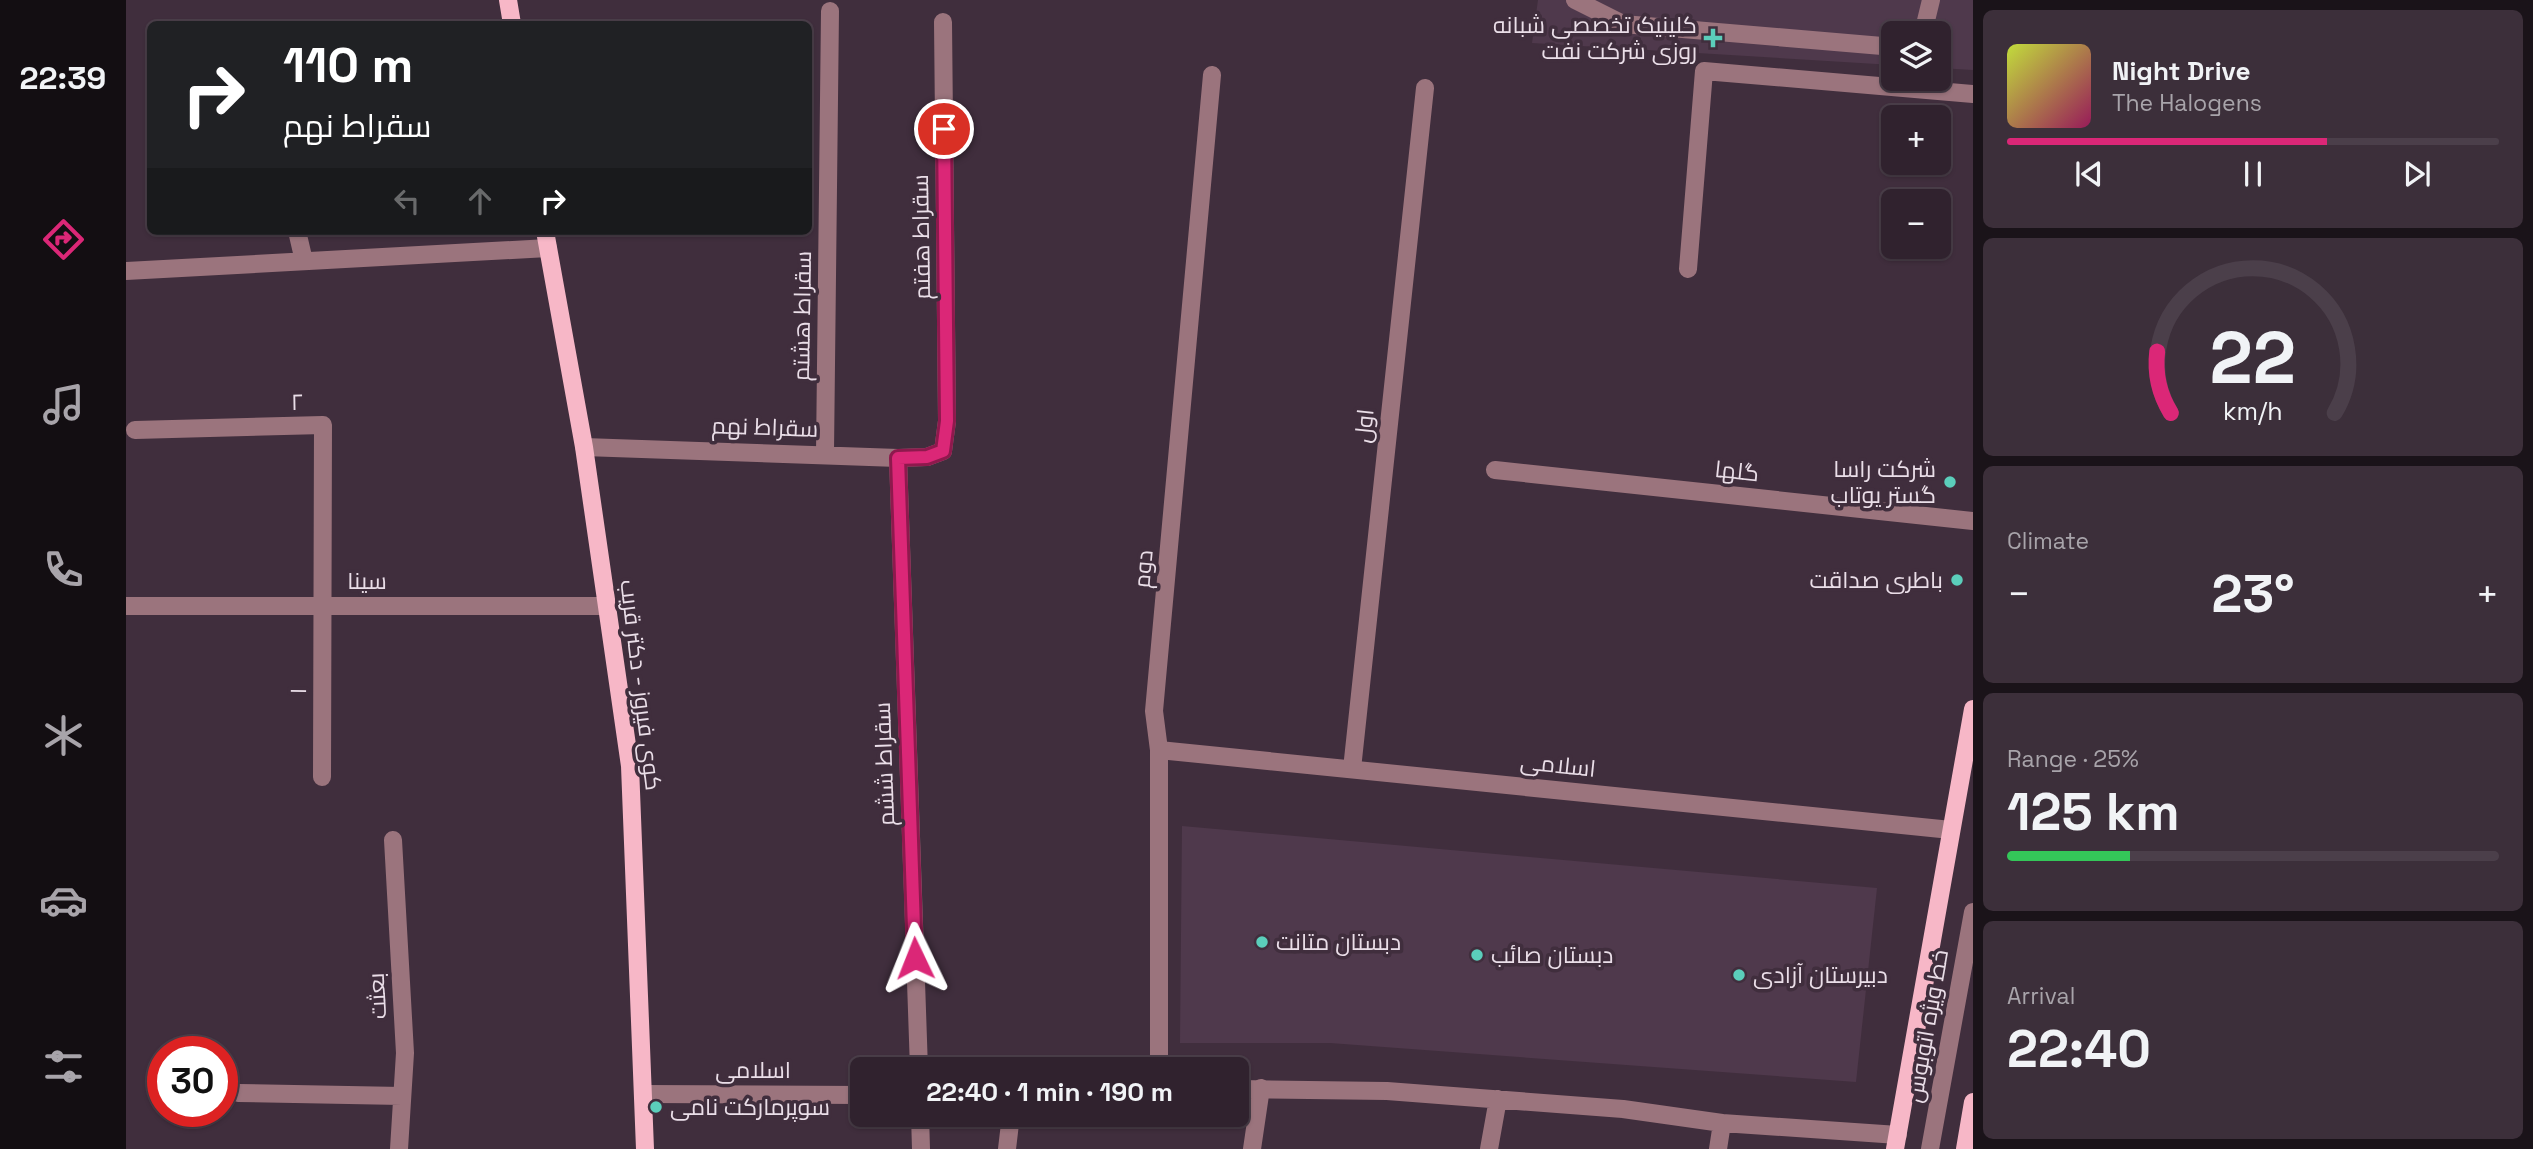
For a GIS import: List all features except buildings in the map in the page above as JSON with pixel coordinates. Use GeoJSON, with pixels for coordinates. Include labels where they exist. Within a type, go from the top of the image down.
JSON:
{"type":"FeatureCollection","features":[{"type":"Feature","properties":{"kind":"main road"},"geometry":{"type":"LineString","coordinates":[[508,0],[512,21]]}},
{"type":"Feature","properties":{"kind":"main road","name":"کوی فیروز - دکتر قریب"},"geometry":{"type":"LineString","coordinates":[[547,240],[584,447],[630,766],[645,1149]]}},
{"type":"Feature","properties":{"kind":"main road"},"geometry":{"type":"LineString","coordinates":[[1897,1142],[1973,709]]}},
{"type":"Feature","properties":{"kind":"main road"},"geometry":{"type":"LineString","coordinates":[[1965,1149],[1973,1102]]}},
{"type":"Feature","properties":{"kind":"street"},"geometry":{"type":"LineString","coordinates":[[1575,0],[1623,24],[1881,46]]}},
{"type":"Feature","properties":{"kind":"street"},"geometry":{"type":"LineString","coordinates":[[1926,21],[1931,0]]}},
{"type":"Feature","properties":{"kind":"street","name":"سقراط هشتم"},"geometry":{"type":"LineString","coordinates":[[825,453],[830,11]]}},
{"type":"Feature","properties":{"kind":"street","name":"سقراط هفتم"},"geometry":{"type":"LineString","coordinates":[[943,22],[947,407],[943,451]]}},
{"type":"Feature","properties":{"kind":"street"},"geometry":{"type":"LineString","coordinates":[[1688,269],[1704,71],[1973,94]]}},
{"type":"Feature","properties":{"kind":"street","name":"دوم"},"geometry":{"type":"LineString","coordinates":[[1159,1057],[1159,750],[1154,710],[1212,75]]}},
{"type":"Feature","properties":{"kind":"street","name":"اول"},"geometry":{"type":"LineString","coordinates":[[1352,769],[1424,88]]}},
{"type":"Feature","properties":{"kind":"street"},"geometry":{"type":"LineString","coordinates":[[298,235],[304,261]]}},
{"type":"Feature","properties":{"kind":"street"},"geometry":{"type":"LineString","coordinates":[[126,271],[304,261],[547,240]]}},
{"type":"Feature","properties":{"kind":"street","name":"۲"},"geometry":{"type":"LineString","coordinates":[[135,430],[323,425],[324,606]]}},
{"type":"Feature","properties":{"kind":"street","name":"سقراط نهم"},"geometry":{"type":"LineString","coordinates":[[584,447],[825,453],[898,458],[927,457],[943,451]]}},
{"type":"Feature","properties":{"kind":"street","name":"سقراط ششم"},"geometry":{"type":"LineString","coordinates":[[898,458],[919,1057]]}},
{"type":"Feature","properties":{"kind":"street","name":"گلها"},"geometry":{"type":"LineString","coordinates":[[1495,470],[1973,521]]}},
{"type":"Feature","properties":{"kind":"street","name":"سینا"},"geometry":{"type":"LineString","coordinates":[[126,606],[607,606]]}},
{"type":"Feature","properties":{"kind":"street","name":"۱"},"geometry":{"type":"LineString","coordinates":[[322,777],[324,606]]}},
{"type":"Feature","properties":{"kind":"street","name":"اسلامی"},"geometry":{"type":"LineString","coordinates":[[1159,750],[1951,830]]}},
{"type":"Feature","properties":{"kind":"street","name":"بعثت"},"geometry":{"type":"LineString","coordinates":[[393,840],[405,1053],[399,1149]]}},
{"type":"Feature","properties":{"kind":"street","name":"خط ویژه اتوبوس"},"geometry":{"type":"LineString","coordinates":[[1930,1149],[1973,912]]}},
{"type":"Feature","properties":{"kind":"street"},"geometry":{"type":"LineString","coordinates":[[1249,1088],[1387,1091],[1498,1099],[1623,1110],[1722,1124],[1897,1142]]}},
{"type":"Feature","properties":{"kind":"street"},"geometry":{"type":"LineString","coordinates":[[1252,1149],[1261,1088]]}},
{"type":"Feature","properties":{"kind":"street"},"geometry":{"type":"LineString","coordinates":[[238,1093],[402,1096]]}},
{"type":"Feature","properties":{"kind":"street","name":"اسلامی"},"geometry":{"type":"LineString","coordinates":[[644,1094],[850,1095]]}},
{"type":"Feature","properties":{"kind":"street"},"geometry":{"type":"LineString","coordinates":[[1489,1149],[1498,1099]]}},
{"type":"Feature","properties":{"kind":"street"},"geometry":{"type":"LineString","coordinates":[[1718,1149],[1722,1124]]}},
{"type":"Feature","properties":{"kind":"street"},"geometry":{"type":"LineString","coordinates":[[921,1127],[922,1149]]}},
{"type":"Feature","properties":{"kind":"street"},"geometry":{"type":"LineString","coordinates":[[1007,1149],[1010,1127]]}},
{"type":"Feature","properties":{"kind":"shaded area","name":"کلینیک تخصصی شبانه روزی شرکت نفت"},"geometry":{"type":"Polygon","coordinates":[[[1538,0],[1973,0],[1973,70],[1951,69],[1951,21],[1881,21],[1881,64],[1532,43],[1538,0]]]}},
{"type":"Feature","properties":{"kind":"shaded area"},"geometry":{"type":"Polygon","coordinates":[[[1182,826],[1877,888],[1856,1082],[1330,1043],[1180,1043],[1182,826]]]}},
{"type":"Feature","properties":{"kind":"place","name":"کلینیک تخصصی شبانه روزی شرکت نفت"},"geometry":{"type":"Point","coordinates":[1713,38]}},
{"type":"Feature","properties":{"kind":"place","name":"شرکت راسا گستر یوتاب"},"geometry":{"type":"Point","coordinates":[1950,482]}},
{"type":"Feature","properties":{"kind":"place","name":"باطری صداقت"},"geometry":{"type":"Point","coordinates":[1957,580]}},
{"type":"Feature","properties":{"kind":"place","name":"دبستان متانت"},"geometry":{"type":"Point","coordinates":[1262,942]}},
{"type":"Feature","properties":{"kind":"place","name":"دبستان صائب"},"geometry":{"type":"Point","coordinates":[1477,955]}},
{"type":"Feature","properties":{"kind":"place","name":"دبیرستان آزادی"},"geometry":{"type":"Point","coordinates":[1739,975]}},
{"type":"Feature","properties":{"kind":"place","name":"سوپرمارکت نامی"},"geometry":{"type":"Point","coordinates":[656,1107]}},
{"type":"Feature","properties":{"kind":"route"},"geometry":{"type":"LineString","coordinates":[[915,958],[898,458],[927,457],[943,451],[947,421],[944,129]]}}]}
